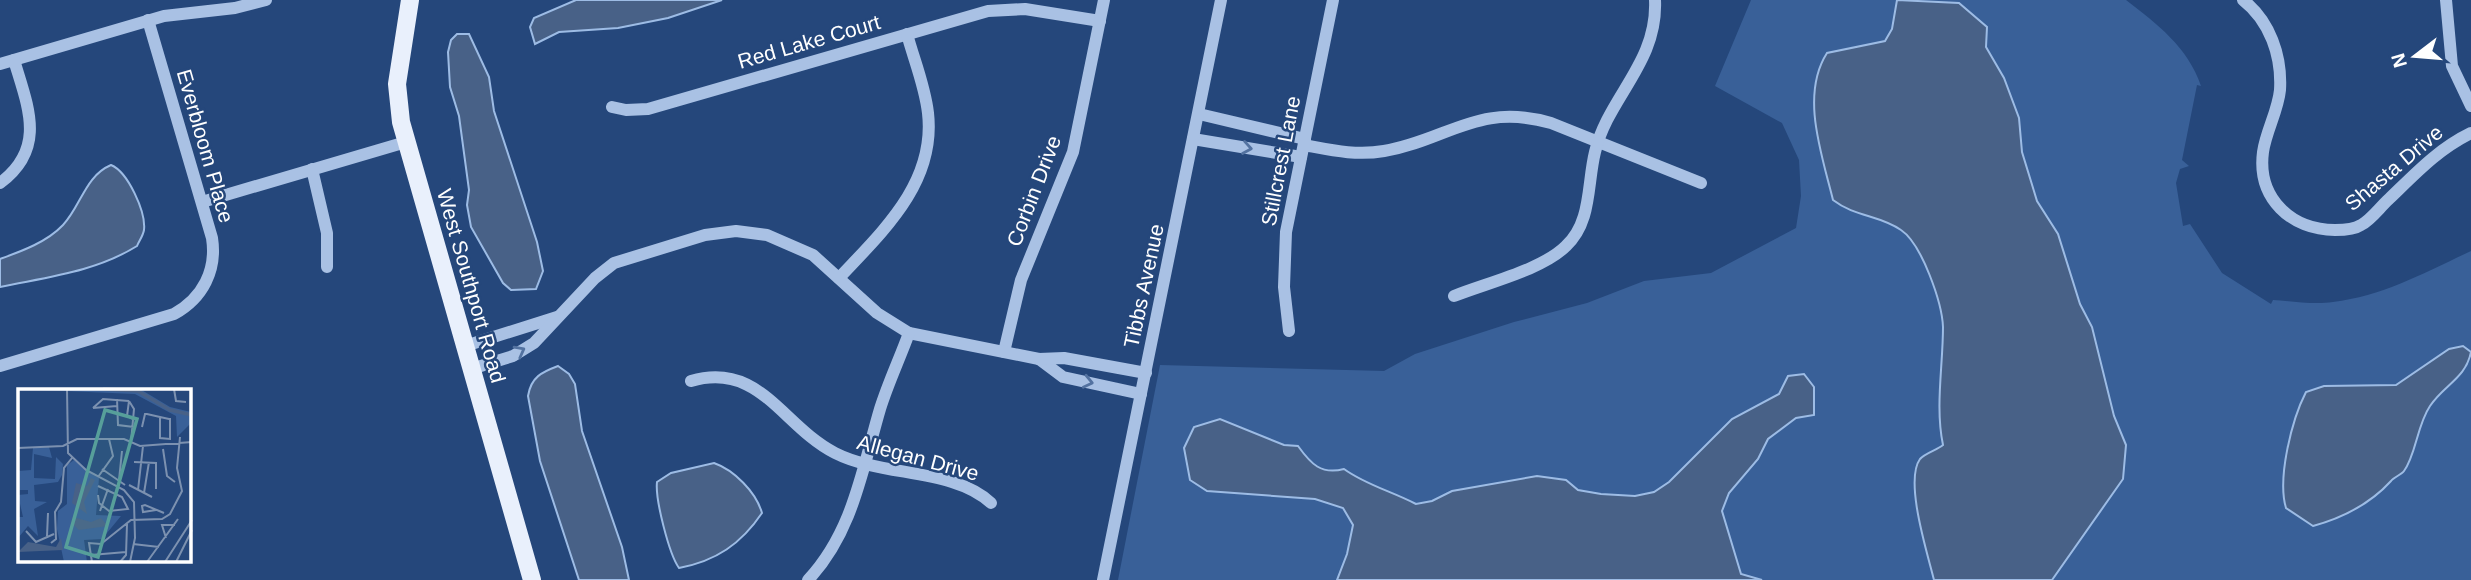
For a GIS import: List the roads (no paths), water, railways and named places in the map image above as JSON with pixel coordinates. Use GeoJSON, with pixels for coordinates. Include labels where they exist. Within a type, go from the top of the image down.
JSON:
{"type":"FeatureCollection","features":[{"type":"Feature","properties":{"kind":"main road","name":"West Southport Road"},"geometry":{"type":"LineString","coordinates":[[410,0],[397,84],[406,142],[532,580]]}},
{"type":"Feature","properties":{"kind":"street"},"geometry":{"type":"LineString","coordinates":[[0,64],[177,13],[235,8],[266,0]]}},
{"type":"Feature","properties":{"kind":"street","name":"Corbin Drive"},"geometry":{"type":"LineString","coordinates":[[1004,352],[1021,280],[1071,160],[1104,0]]}},
{"type":"Feature","properties":{"kind":"street","name":"Tibbs Avenue"},"geometry":{"type":"LineString","coordinates":[[1103,580],[1222,0]]}},
{"type":"Feature","properties":{"kind":"street","name":"Stillcrest Lane"},"geometry":{"type":"LineString","coordinates":[[1289,331],[1284,250],[1333,0]]}},
{"type":"Feature","properties":{"kind":"street"},"geometry":{"type":"LineString","coordinates":[[1454,296],[1549,258],[1569,244],[1584,216],[1599,142],[1644,57],[1653,27],[1655,0]]}},
{"type":"Feature","properties":{"kind":"street","name":"Shasta Drive"},"geometry":{"type":"LineString","coordinates":[[2243,0],[2266,26],[2276,48],[2280,73],[2280,93],[2263,150],[2262,175],[2281,211],[2300,225],[2322,230],[2361,226],[2445,146],[2471,133]]}},
{"type":"Feature","properties":{"kind":"street"},"geometry":{"type":"LineString","coordinates":[[2446,0],[2452,66],[2471,106]]}},
{"type":"Feature","properties":{"kind":"street","name":"Red Lake Court"},"geometry":{"type":"LineString","coordinates":[[612,107],[626,110],[649,109],[981,13],[1032,9],[1100,21]]}},
{"type":"Feature","properties":{"kind":"street","name":"Everbloom Place"},"geometry":{"type":"LineString","coordinates":[[0,366],[169,316],[190,303],[206,284],[213,262],[214,245],[148,20]]}},
{"type":"Feature","properties":{"kind":"street"},"geometry":{"type":"LineString","coordinates":[[839,278],[898,215],[924,162],[929,135],[928,111],[907,34]]}},
{"type":"Feature","properties":{"kind":"street"},"geometry":{"type":"LineString","coordinates":[[0,183],[22,160],[31,129],[29,112],[14,60]]}},
{"type":"Feature","properties":{"kind":"street"},"geometry":{"type":"LineString","coordinates":[[1199,114],[1303,147]]}},
{"type":"Feature","properties":{"kind":"street"},"geometry":{"type":"LineString","coordinates":[[1194,139],[1347,153],[1379,152],[1404,146],[1464,123],[1501,116],[1545,121],[1701,183]]}},
{"type":"Feature","properties":{"kind":"street"},"geometry":{"type":"LineString","coordinates":[[202,202],[406,142]]}},
{"type":"Feature","properties":{"kind":"street"},"geometry":{"type":"LineString","coordinates":[[312,169],[326,226],[327,267]]}},
{"type":"Feature","properties":{"kind":"street"},"geometry":{"type":"LineString","coordinates":[[471,369],[522,351],[540,338],[595,278],[614,263],[717,233],[749,232],[785,240],[813,255],[877,313],[909,333],[1039,359],[1064,358],[1146,373]]}},
{"type":"Feature","properties":{"kind":"street"},"geometry":{"type":"LineString","coordinates":[[465,346],[557,317]]}},
{"type":"Feature","properties":{"kind":"street"},"geometry":{"type":"LineString","coordinates":[[808,580],[844,532],[883,398],[909,333]]}},
{"type":"Feature","properties":{"kind":"street"},"geometry":{"type":"LineString","coordinates":[[1039,359],[1063,377],[1141,394]]}},
{"type":"Feature","properties":{"kind":"street","name":"Allegan Drive"},"geometry":{"type":"LineString","coordinates":[[691,381],[720,376],[747,383],[812,439],[864,465],[965,486],[991,503]]}}]}
